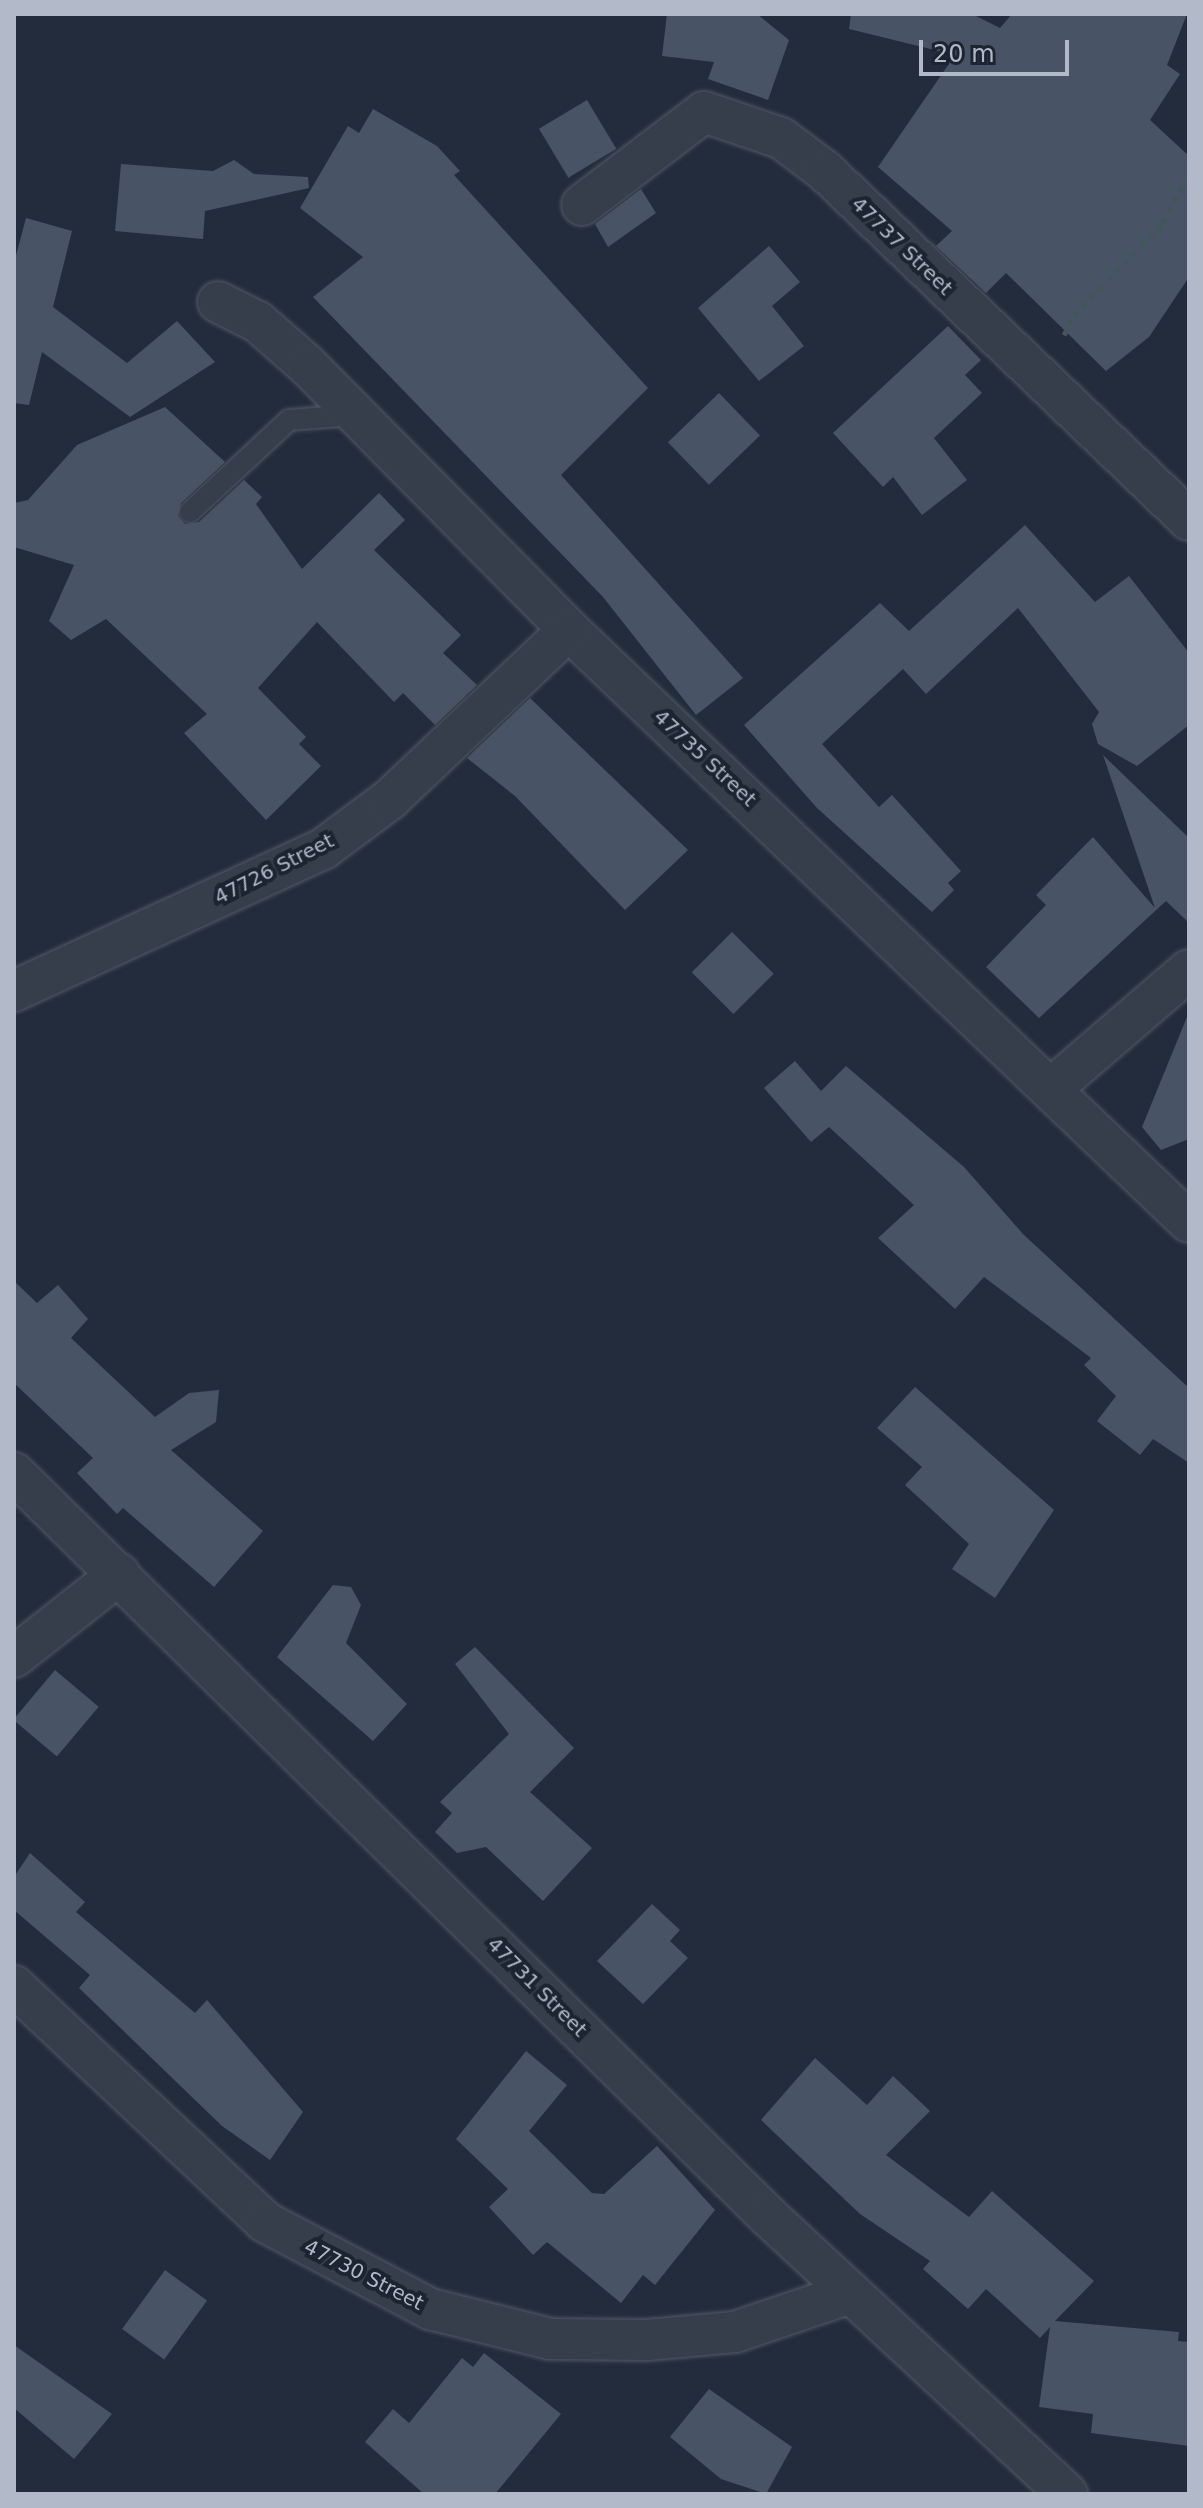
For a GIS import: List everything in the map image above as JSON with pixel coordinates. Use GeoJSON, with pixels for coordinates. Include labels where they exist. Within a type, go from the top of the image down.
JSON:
{"type":"FeatureCollection","features":[{"type":"Feature","properties":{"kind":"street","name":"47737 Street"},"geometry":{"type":"LineString","coordinates":[[582,205],[704,112],[721,114],[781,138],[825,171],[1189,520]]}},
{"type":"Feature","properties":{"kind":"street","name":"47735 Street"},"geometry":{"type":"LineString","coordinates":[[218,302],[258,322],[569,630],[1053,1087],[1189,1222]]}},
{"type":"Feature","properties":{"kind":"street","name":"47726 Street"},"geometry":{"type":"LineString","coordinates":[[14,991],[323,849],[390,799],[569,630]]}},
{"type":"Feature","properties":{"kind":"street"},"geometry":{"type":"LineString","coordinates":[[1053,1087],[1189,970]]}},
{"type":"Feature","properties":{"kind":"street","name":"47731 Street"},"geometry":{"type":"LineString","coordinates":[[14,1473],[850,2293],[1067,2494]]}},
{"type":"Feature","properties":{"kind":"street"},"geometry":{"type":"LineString","coordinates":[[14,1657],[119,1574]]}},
{"type":"Feature","properties":{"kind":"street","name":"47730 Street"},"geometry":{"type":"LineString","coordinates":[[14,1986],[265,2222],[430,2309],[550,2339],[647,2340],[735,2332],[850,2293]]}},
{"type":"Feature","properties":{"kind":"lane"},"geometry":{"type":"LineString","coordinates":[[190,512],[289,420],[354,415]]}},
{"type":"Feature","properties":{"kind":"path"},"geometry":{"type":"LineString","coordinates":[[1044,384],[1074,315],[1163,223],[1189,174]]}},
{"type":"Feature","properties":{"kind":"building"},"geometry":{"type":"Polygon","coordinates":[[[667,14],[757,14],[789,40],[768,100],[708,79],[714,62],[662,56],[667,14]]]}},
{"type":"Feature","properties":{"kind":"building"},"geometry":{"type":"Polygon","coordinates":[[[851,14],[972,14],[1000,28],[1012,14],[1187,14],[1167,65],[1180,74],[1150,120],[1189,156],[1189,277],[1149,337],[1106,371],[1006,273],[986,293],[936,246],[952,231],[878,167],[955,55],[849,29],[851,14]]]}},
{"type":"Feature","properties":{"kind":"building"},"geometry":{"type":"Polygon","coordinates":[[[587,100],[616,149],[568,178],[539,129],[587,100]]]}},
{"type":"Feature","properties":{"kind":"building"},"geometry":{"type":"Polygon","coordinates":[[[373,109],[437,146],[460,171],[454,175],[648,388],[561,475],[743,678],[696,715],[603,597],[313,297],[363,257],[300,208],[348,126],[359,133],[373,109]]]}},
{"type":"Feature","properties":{"kind":"building"},"geometry":{"type":"Polygon","coordinates":[[[234,160],[254,174],[308,177],[309,188],[205,211],[203,239],[115,231],[121,164],[213,171],[234,160]]]}},
{"type":"Feature","properties":{"kind":"building"},"geometry":{"type":"Polygon","coordinates":[[[641,189],[656,213],[608,247],[595,224],[641,189]]]}},
{"type":"Feature","properties":{"kind":"building"},"geometry":{"type":"Polygon","coordinates":[[[26,218],[72,231],[53,307],[127,363],[177,321],[215,362],[130,417],[42,352],[29,405],[14,403],[14,263],[26,218]]]}},
{"type":"Feature","properties":{"kind":"building"},"geometry":{"type":"Polygon","coordinates":[[[769,246],[800,282],[772,306],[804,346],[759,381],[698,308],[769,246]]]}},
{"type":"Feature","properties":{"kind":"building"},"geometry":{"type":"Polygon","coordinates":[[[948,326],[981,360],[965,375],[982,393],[934,438],[967,480],[922,515],[893,477],[883,487],[833,433],[948,326]]]}},
{"type":"Feature","properties":{"kind":"building"},"geometry":{"type":"Polygon","coordinates":[[[719,393],[760,435],[709,485],[668,442],[719,393]]]}},
{"type":"Feature","properties":{"kind":"building"},"geometry":{"type":"Polygon","coordinates":[[[165,407],[225,462],[181,503],[178,516],[185,524],[199,522],[244,480],[262,497],[256,504],[302,569],[379,493],[405,520],[374,550],[461,635],[443,653],[477,685],[435,725],[403,693],[394,702],[317,622],[258,688],[306,737],[299,744],[321,766],[266,820],[184,733],[207,714],[106,619],[71,640],[49,621],[74,565],[14,547],[14,503],[28,500],[77,445],[165,407]]]}},
{"type":"Feature","properties":{"kind":"building"},"geometry":{"type":"Polygon","coordinates":[[[1025,525],[1095,602],[1129,576],[1189,653],[1189,725],[1137,766],[1098,744],[1092,724],[1099,712],[1018,608],[926,694],[903,669],[822,744],[879,807],[892,795],[961,871],[948,883],[954,890],[932,912],[817,808],[744,725],[880,603],[909,631],[1025,525]]]}},
{"type":"Feature","properties":{"kind":"building"},"geometry":{"type":"Polygon","coordinates":[[[530,698],[688,850],[625,910],[515,796],[467,758],[530,698]]]}},
{"type":"Feature","properties":{"kind":"building"},"geometry":{"type":"Polygon","coordinates":[[[1103,755],[1189,838],[1189,923],[1166,901],[1039,1018],[986,967],[1046,905],[1036,895],[1093,837],[1155,908],[1103,755]]]}},
{"type":"Feature","properties":{"kind":"building"},"geometry":{"type":"Polygon","coordinates":[[[732,932],[774,974],[733,1014],[692,972],[732,932]]]}},
{"type":"Feature","properties":{"kind":"building"},"geometry":{"type":"Polygon","coordinates":[[[1189,1012],[1189,1139],[1161,1150],[1142,1127],[1189,1012]]]}},
{"type":"Feature","properties":{"kind":"building"},"geometry":{"type":"Polygon","coordinates":[[[795,1061],[821,1091],[846,1066],[964,1167],[1023,1234],[1189,1388],[1189,1463],[1153,1439],[1140,1455],[1097,1421],[1116,1396],[1084,1365],[1091,1358],[984,1277],[955,1309],[878,1238],[914,1205],[829,1127],[811,1142],[764,1088],[795,1061]]]}},
{"type":"Feature","properties":{"kind":"building"},"geometry":{"type":"Polygon","coordinates":[[[14,1281],[37,1303],[58,1285],[88,1319],[71,1338],[155,1417],[189,1393],[219,1390],[216,1422],[171,1450],[263,1531],[214,1587],[123,1508],[117,1514],[77,1473],[93,1458],[14,1383],[14,1281]]]}},
{"type":"Feature","properties":{"kind":"building"},"geometry":{"type":"Polygon","coordinates":[[[915,1387],[1054,1510],[995,1598],[952,1569],[969,1544],[905,1485],[922,1467],[877,1428],[915,1387]]]}},
{"type":"Feature","properties":{"kind":"building"},"geometry":{"type":"Polygon","coordinates":[[[333,1585],[351,1587],[361,1605],[346,1643],[407,1704],[373,1741],[277,1657],[333,1585]]]}},
{"type":"Feature","properties":{"kind":"building"},"geometry":{"type":"Polygon","coordinates":[[[475,1647],[574,1748],[530,1792],[592,1848],[543,1901],[486,1847],[457,1853],[435,1832],[452,1813],[440,1802],[509,1734],[455,1664],[475,1647]]]}},
{"type":"Feature","properties":{"kind":"building"},"geometry":{"type":"Polygon","coordinates":[[[55,1670],[99,1707],[57,1756],[14,1720],[55,1670]]]}},
{"type":"Feature","properties":{"kind":"building"},"geometry":{"type":"Polygon","coordinates":[[[30,1853],[85,1902],[76,1912],[195,2013],[207,2000],[303,2112],[270,2160],[222,2126],[79,1988],[90,1975],[14,1910],[14,1877],[30,1853]]]}},
{"type":"Feature","properties":{"kind":"building"},"geometry":{"type":"Polygon","coordinates":[[[652,1904],[680,1930],[670,1941],[688,1958],[643,2004],[597,1961],[652,1904]]]}},
{"type":"Feature","properties":{"kind":"building"},"geometry":{"type":"Polygon","coordinates":[[[526,2051],[567,2085],[529,2131],[592,2193],[604,2194],[657,2146],[715,2210],[655,2285],[643,2275],[621,2303],[547,2242],[533,2255],[489,2207],[508,2189],[456,2139],[526,2051]]]}},
{"type":"Feature","properties":{"kind":"building"},"geometry":{"type":"Polygon","coordinates":[[[815,2058],[867,2105],[893,2076],[930,2111],[886,2155],[969,2217],[992,2191],[1094,2281],[1055,2321],[1179,2332],[1178,2341],[1189,2342],[1189,2446],[1091,2433],[1093,2414],[1039,2407],[1050,2327],[1040,2338],[986,2289],[968,2309],[923,2269],[930,2261],[860,2214],[761,2120],[815,2058]]]}},
{"type":"Feature","properties":{"kind":"building"},"geometry":{"type":"Polygon","coordinates":[[[165,2270],[207,2301],[164,2360],[122,2329],[165,2270]]]}},
{"type":"Feature","properties":{"kind":"building"},"geometry":{"type":"Polygon","coordinates":[[[14,2345],[112,2414],[74,2459],[14,2408],[14,2345]]]}},
{"type":"Feature","properties":{"kind":"building"},"geometry":{"type":"Polygon","coordinates":[[[484,2353],[561,2414],[495,2494],[424,2494],[365,2442],[393,2409],[409,2423],[462,2358],[473,2367],[484,2353]]]}},
{"type":"Feature","properties":{"kind":"building"},"geometry":{"type":"Polygon","coordinates":[[[709,2389],[792,2447],[766,2494],[721,2479],[670,2437],[709,2389]]]}}]}
